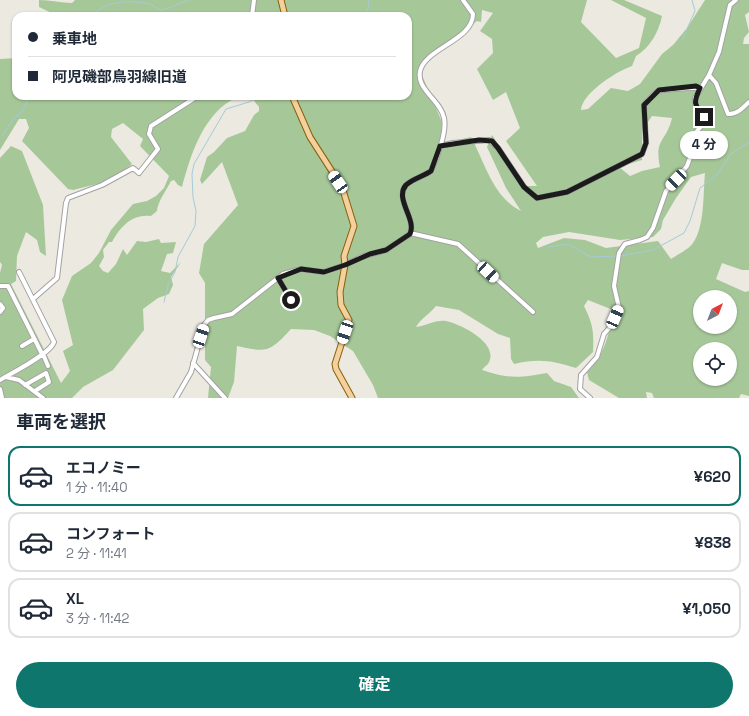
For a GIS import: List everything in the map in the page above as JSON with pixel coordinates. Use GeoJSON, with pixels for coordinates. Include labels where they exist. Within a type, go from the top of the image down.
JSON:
{"type":"FeatureCollection","features":[{"type":"Feature","properties":{"kind":"main road"},"geometry":{"type":"LineString","coordinates":[[281,0],[284,12]]}},
{"type":"Feature","properties":{"kind":"main road"},"geometry":{"type":"LineString","coordinates":[[294,100],[310,138],[342,187],[354,226],[344,256],[345,265],[340,292],[342,305],[348,320],[335,364],[336,369],[352,398]]}},
{"type":"Feature","properties":{"kind":"street"},"geometry":{"type":"LineString","coordinates":[[252,12],[254,0]]}},
{"type":"Feature","properties":{"kind":"street"},"geometry":{"type":"LineString","coordinates":[[176,398],[191,372],[204,325],[208,320],[232,314],[278,278],[301,269],[324,272],[345,265],[370,254],[386,250],[410,233],[412,225],[403,195],[404,188],[410,182],[431,171],[445,127],[444,118],[440,109],[421,82],[421,71],[427,60],[468,27],[473,14],[463,0]]}},
{"type":"Feature","properties":{"kind":"street"},"geometry":{"type":"LineString","coordinates":[[590,398],[580,389],[581,375],[597,357],[604,334],[612,325],[619,308],[614,286],[620,253],[625,244],[647,237],[653,228],[666,191],[687,166],[695,144],[697,131],[704,122],[704,117],[695,104],[695,98],[709,75],[719,52],[730,5],[736,0]]}},
{"type":"Feature","properties":{"kind":"street"},"geometry":{"type":"LineString","coordinates":[[709,75],[716,83],[728,114],[733,114],[739,111],[749,102]]}},
{"type":"Feature","properties":{"kind":"street"},"geometry":{"type":"LineString","coordinates":[[440,146],[453,143],[489,140],[498,148],[524,187],[537,198],[567,192],[642,154],[646,143],[644,105],[656,92],[663,89],[676,90],[696,86],[700,88]]}},
{"type":"Feature","properties":{"kind":"street"},"geometry":{"type":"LineString","coordinates":[[33,299],[57,278],[66,203],[68,198],[102,185],[133,168],[139,173],[158,149],[149,134],[151,126],[192,100]]}},
{"type":"Feature","properties":{"kind":"street"},"geometry":{"type":"LineString","coordinates":[[410,233],[458,244],[533,312]]}},
{"type":"Feature","properties":{"kind":"street"},"geometry":{"type":"LineString","coordinates":[[0,380],[42,354],[50,348],[54,342],[33,299],[27,291],[19,272]]}},
{"type":"Feature","properties":{"kind":"street"},"geometry":{"type":"LineString","coordinates":[[278,278],[291,300]]}},
{"type":"Feature","properties":{"kind":"street"},"geometry":{"type":"LineString","coordinates":[[0,286],[8,286],[48,366]]}},
{"type":"Feature","properties":{"kind":"street"},"geometry":{"type":"LineString","coordinates":[[0,304],[3,308],[0,312]]}},
{"type":"Feature","properties":{"kind":"street"},"geometry":{"type":"LineString","coordinates":[[22,346],[34,339]]}},
{"type":"Feature","properties":{"kind":"street"},"geometry":{"type":"LineString","coordinates":[[193,363],[225,398]]}},
{"type":"Feature","properties":{"kind":"street"},"geometry":{"type":"LineString","coordinates":[[25,384],[46,373],[49,382],[35,391]]}},
{"type":"Feature","properties":{"kind":"street"},"geometry":{"type":"LineString","coordinates":[[6,377],[17,379],[43,398]]}},
{"type":"Feature","properties":{"kind":"street"},"geometry":{"type":"LineString","coordinates":[[0,389],[2,398]]}},
{"type":"Feature","properties":{"kind":"green space"},"geometry":{"type":"Polygon","coordinates":[[[39,0],[72,3],[75,0],[587,0],[581,22],[616,58],[639,48],[646,18],[611,0],[624,0],[662,16],[659,27],[650,44],[636,56],[632,66],[610,78],[594,90],[583,103],[581,110],[588,109],[611,88],[628,91],[640,84],[662,54],[673,45],[687,28],[705,0],[749,0],[749,12],[745,15],[749,32],[744,38],[743,44],[749,44],[749,270],[742,270],[722,263],[716,279],[745,292],[749,291],[749,396],[741,394],[739,398],[654,398],[652,393],[646,392],[647,398],[619,398],[589,380],[587,372],[602,352],[610,327],[613,310],[588,300],[584,306],[592,328],[593,352],[576,368],[546,361],[531,361],[514,364],[511,359],[510,338],[498,334],[459,310],[436,306],[420,321],[416,327],[442,321],[461,326],[478,336],[489,349],[491,357],[488,364],[482,370],[514,377],[547,373],[554,381],[571,387],[579,398],[378,398],[373,385],[353,351],[330,336],[314,330],[291,329],[278,342],[267,349],[255,350],[237,346],[234,382],[228,398],[208,398],[211,367],[205,360],[205,283],[199,273],[204,244],[238,205],[222,162],[202,184],[200,180],[207,157],[227,138],[245,131],[254,115],[259,111],[259,107],[253,100],[412,100],[412,12],[50,12],[39,7],[39,0]],[[482,10],[481,22],[477,21],[424,61],[421,73],[442,122],[440,144],[471,137],[491,178],[503,197],[511,205],[521,211],[506,188],[487,147],[492,135],[527,186],[537,186],[506,141],[520,128],[506,92],[493,100],[477,69],[493,53],[492,39],[480,31],[493,13],[482,10]],[[652,116],[642,131],[642,160],[619,167],[630,176],[642,171],[660,167],[658,151],[670,126],[672,118],[652,116]],[[705,173],[691,177],[663,220],[661,229],[653,237],[620,240],[569,232],[543,237],[536,243],[538,248],[564,238],[585,240],[606,248],[658,241],[671,259],[686,250],[693,243],[700,228],[703,209],[705,173]]]}},
{"type":"Feature","properties":{"kind":"green space"},"geometry":{"type":"Polygon","coordinates":[[[12,58],[12,100],[232,100],[220,108],[212,117],[198,139],[182,187],[174,180],[171,181],[160,200],[157,211],[151,216],[138,217],[128,222],[119,231],[112,242],[109,242],[103,250],[104,257],[99,266],[103,271],[108,273],[116,264],[123,249],[127,255],[137,241],[146,242],[159,239],[161,243],[176,242],[173,253],[167,254],[161,271],[170,273],[181,262],[171,277],[173,285],[169,294],[158,298],[143,309],[144,330],[113,370],[83,387],[72,398],[0,398],[0,273],[2,265],[0,262],[0,158],[11,146],[22,151],[43,205],[46,256],[40,252],[37,240],[26,232],[17,256],[16,281],[11,284],[61,383],[70,371],[63,351],[73,345],[62,300],[72,276],[91,263],[99,253],[111,230],[133,204],[147,201],[156,196],[164,188],[169,176],[140,146],[143,139],[123,123],[112,129],[111,137],[132,164],[113,180],[73,190],[68,189],[22,141],[29,128],[26,119],[19,119],[0,150],[0,59],[12,58]]]}},
{"type":"Feature","properties":{"kind":"waterway"},"geometry":{"type":"LineString","coordinates":[[96,12],[109,5],[123,2],[147,3],[163,10],[189,0]]}},
{"type":"Feature","properties":{"kind":"waterway"},"geometry":{"type":"LineString","coordinates":[[366,12],[369,5],[368,0]]}},
{"type":"Feature","properties":{"kind":"waterway"},"geometry":{"type":"LineString","coordinates":[[682,40],[695,11],[692,0]]}},
{"type":"Feature","properties":{"kind":"waterway"},"geometry":{"type":"LineString","coordinates":[[2,136],[12,121],[23,110],[28,100]]}},
{"type":"Feature","properties":{"kind":"waterway"},"geometry":{"type":"LineString","coordinates":[[164,302],[168,285],[175,272],[178,257],[195,226],[196,211],[193,197],[192,174],[194,164],[226,109],[253,100]]}},
{"type":"Feature","properties":{"kind":"waterway"},"geometry":{"type":"LineString","coordinates":[[620,256],[653,250],[684,233],[690,221],[700,188],[717,175],[731,154],[749,142]]}},
{"type":"Feature","properties":{"kind":"waterway"},"geometry":{"type":"LineString","coordinates":[[548,247],[568,244],[591,257],[617,256]]}},
{"type":"Feature","properties":{"kind":"route"},"geometry":{"type":"LineString","coordinates":[[291,300],[278,278],[284,274],[301,269],[324,272],[370,254],[386,250],[410,234],[412,225],[403,195],[404,188],[410,182],[431,171],[440,146],[479,140],[492,141],[519,181],[537,198],[567,192],[637,158],[642,154],[646,143],[643,113],[644,105],[659,90],[681,89],[697,86],[700,88],[695,98],[696,109],[704,117]]}}]}
